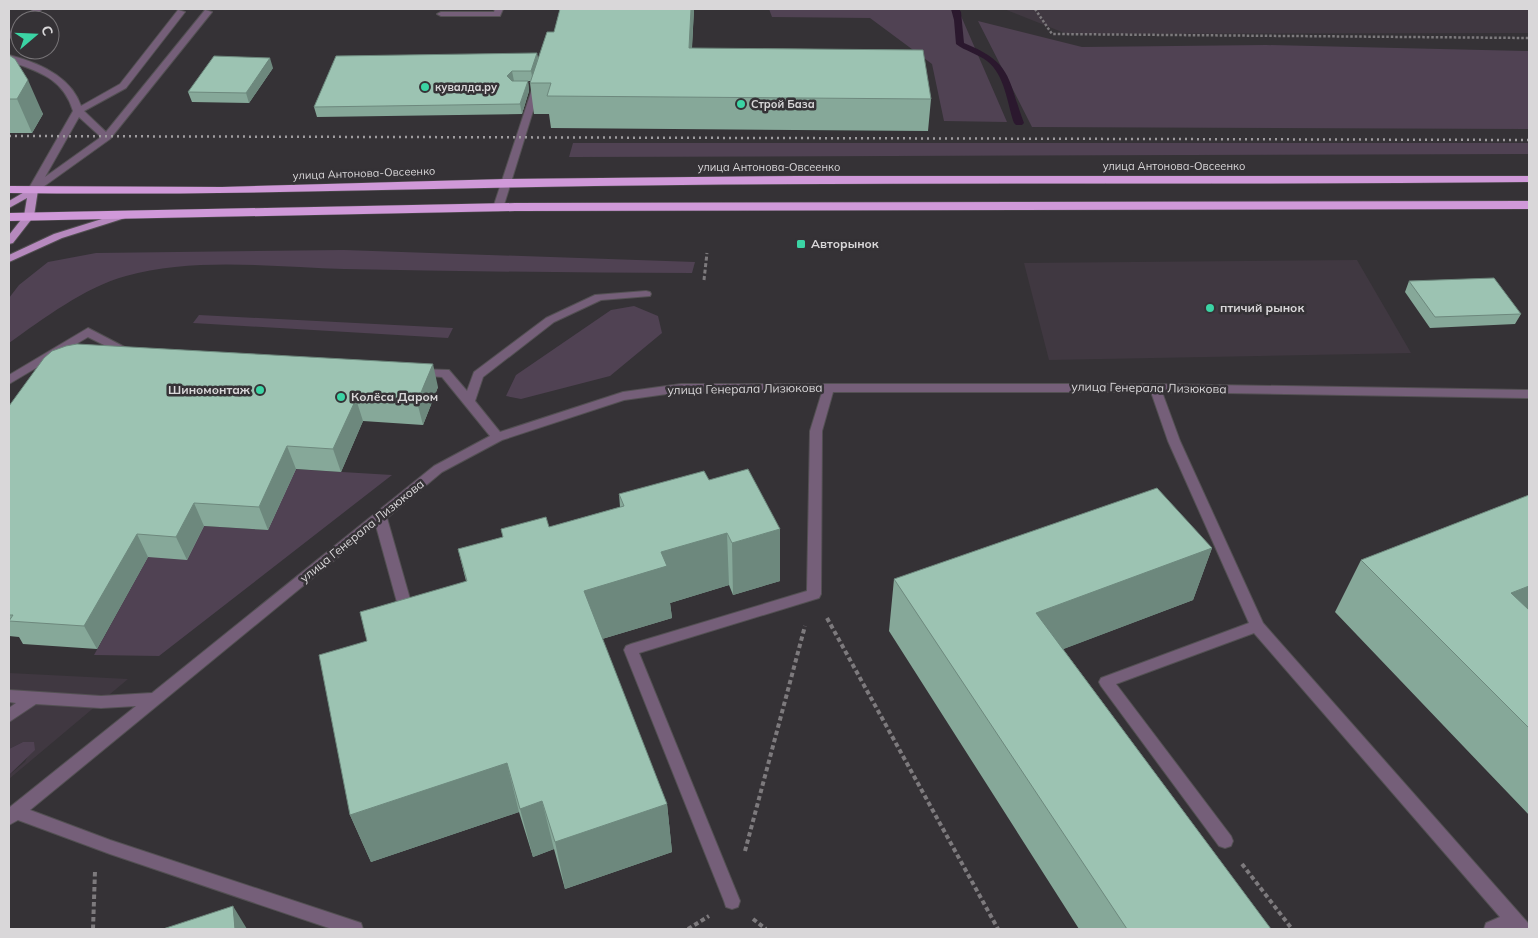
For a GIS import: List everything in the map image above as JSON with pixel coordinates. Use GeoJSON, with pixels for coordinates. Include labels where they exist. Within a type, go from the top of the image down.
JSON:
{"type":"FeatureCollection","features":[{"type":"Feature","properties":{"kind":"highway","name":"улица Антонова-Овсеенко"},"geometry":{"type":"LineString","coordinates":[[9,190],[222,191],[505,183],[1529,179]]}},
{"type":"Feature","properties":{"kind":"highway"},"geometry":{"type":"LineString","coordinates":[[9,216],[121,216],[498,208],[1529,205]]}},
{"type":"Feature","properties":{"kind":"main road"},"geometry":{"type":"LineString","coordinates":[[9,205],[33,190]]}},
{"type":"Feature","properties":{"kind":"main road"},"geometry":{"type":"LineString","coordinates":[[9,241],[29,216],[33,190]]}},
{"type":"Feature","properties":{"kind":"main road"},"geometry":{"type":"LineString","coordinates":[[9,259],[58,236],[121,216]]}},
{"type":"Feature","properties":{"kind":"street"},"geometry":{"type":"LineString","coordinates":[[441,14],[497,14],[500,9]]}},
{"type":"Feature","properties":{"kind":"street"},"geometry":{"type":"LineString","coordinates":[[33,190],[78,110],[123,86],[181,12]]}},
{"type":"Feature","properties":{"kind":"street"},"geometry":{"type":"LineString","coordinates":[[33,190],[107,137],[208,12]]}},
{"type":"Feature","properties":{"kind":"street"},"geometry":{"type":"LineString","coordinates":[[9,58],[45,71],[64,82],[76,97],[78,110],[107,137]]}},
{"type":"Feature","properties":{"kind":"street"},"geometry":{"type":"LineString","coordinates":[[498,208],[533,86],[542,68]]}},
{"type":"Feature","properties":{"kind":"street"},"geometry":{"type":"LineString","coordinates":[[469,402],[478,374],[550,320],[599,297],[646,294]]}},
{"type":"Feature","properties":{"kind":"street"},"geometry":{"type":"LineString","coordinates":[[9,380],[88,332],[134,355],[143,355]]}},
{"type":"Feature","properties":{"kind":"street"},"geometry":{"type":"LineString","coordinates":[[412,371],[444,373],[498,437]]}},
{"type":"Feature","properties":{"kind":"street"},"geometry":{"type":"LineString","coordinates":[[732,902],[631,650],[814,594],[816,431],[828,386]]}},
{"type":"Feature","properties":{"kind":"street","name":"улица Генерала Лизюкова"},"geometry":{"type":"LineString","coordinates":[[13,815],[438,469],[498,437],[623,396],[681,388],[828,386],[1155,388],[1529,394]]}},
{"type":"Feature","properties":{"kind":"street"},"geometry":{"type":"LineString","coordinates":[[1155,388],[1174,441],[1257,626],[1518,924]]}},
{"type":"Feature","properties":{"kind":"street"},"geometry":{"type":"LineString","coordinates":[[380,516],[407,612]]}},
{"type":"Feature","properties":{"kind":"street"},"geometry":{"type":"LineString","coordinates":[[1225,841],[1106,682],[1257,626]]}},
{"type":"Feature","properties":{"kind":"street"},"geometry":{"type":"LineString","coordinates":[[9,696],[101,702],[155,699]]}},
{"type":"Feature","properties":{"kind":"street"},"geometry":{"type":"LineString","coordinates":[[9,716],[34,698]]}},
{"type":"Feature","properties":{"kind":"street"},"geometry":{"type":"LineString","coordinates":[[13,815],[355,929]]}},
{"type":"Feature","properties":{"kind":"street"},"geometry":{"type":"LineString","coordinates":[[1492,929],[1518,924]]}},
{"type":"Feature","properties":{"kind":"path"},"geometry":{"type":"LineString","coordinates":[[1035,9],[1052,34],[1529,38]]}},
{"type":"Feature","properties":{"kind":"path"},"geometry":{"type":"LineString","coordinates":[[704,280],[707,253]]}},
{"type":"Feature","properties":{"kind":"path"},"geometry":{"type":"LineString","coordinates":[[744,853],[814,594]]}},
{"type":"Feature","properties":{"kind":"path"},"geometry":{"type":"LineString","coordinates":[[814,594],[998,929]]}},
{"type":"Feature","properties":{"kind":"path"},"geometry":{"type":"LineString","coordinates":[[1225,841],[1292,929]]}},
{"type":"Feature","properties":{"kind":"path"},"geometry":{"type":"LineString","coordinates":[[93,929],[96,860]]}},
{"type":"Feature","properties":{"kind":"shaded area"},"geometry":{"type":"Polygon","coordinates":[[[769,9],[958,9],[1007,122],[944,121],[932,64],[870,18],[772,17],[769,9]]]}},
{"type":"Feature","properties":{"kind":"shaded area"},"geometry":{"type":"Polygon","coordinates":[[[1004,9],[1529,9],[1529,33],[1067,34],[1004,9]]]}},
{"type":"Feature","properties":{"kind":"shaded area"},"geometry":{"type":"Polygon","coordinates":[[[978,21],[1082,47],[1266,45],[1529,51],[1529,129],[1032,127],[978,21]]]}},
{"type":"Feature","properties":{"kind":"shaded area"},"geometry":{"type":"Polygon","coordinates":[[[573,143],[1529,143],[1529,154],[569,157],[573,143]]]}},
{"type":"Feature","properties":{"kind":"shaded area"},"geometry":{"type":"Polygon","coordinates":[[[344,250],[695,262],[692,273],[344,269],[262,265],[206,265],[152,270],[126,276],[95,288],[65,305],[9,343],[9,298],[19,285],[48,262],[96,253],[344,250]]]}},
{"type":"Feature","properties":{"kind":"shaded area","name":"птичий рынок"},"geometry":{"type":"Polygon","coordinates":[[[1357,260],[1411,353],[1049,360],[1024,263],[1357,260]]]}},
{"type":"Feature","properties":{"kind":"shaded area"},"geometry":{"type":"Polygon","coordinates":[[[634,306],[658,316],[662,333],[610,376],[521,399],[506,396],[516,375],[611,310],[634,306]]]}},
{"type":"Feature","properties":{"kind":"shaded area"},"geometry":{"type":"Polygon","coordinates":[[[199,315],[453,328],[448,338],[193,323],[199,315]]]}},
{"type":"Feature","properties":{"kind":"shaded area"},"geometry":{"type":"Polygon","coordinates":[[[276,468],[392,475],[159,656],[94,655],[148,557],[204,526],[268,530],[276,468]]]}},
{"type":"Feature","properties":{"kind":"shaded area"},"geometry":{"type":"Polygon","coordinates":[[[9,673],[128,679],[9,779],[9,775],[25,762],[34,743],[23,742],[9,749],[9,673]]]}},
{"type":"Feature","properties":{"kind":"shaded area"},"geometry":{"type":"Polygon","coordinates":[[[23,742],[34,742],[35,750],[9,775],[9,749],[23,742]]]}},
{"type":"Feature","properties":{"kind":"building"},"geometry":{"type":"Polygon","coordinates":[[[560,9],[691,9],[689,48],[923,50],[931,99],[547,96],[551,83],[530,83],[547,32],[554,32],[560,9]]]}},
{"type":"Feature","properties":{"kind":"building"},"geometry":{"type":"Polygon","coordinates":[[[537,53],[531,71],[512,71],[507,76],[512,81],[528,81],[520,104],[314,107],[336,56],[537,53]]]}},
{"type":"Feature","properties":{"kind":"building"},"geometry":{"type":"Polygon","coordinates":[[[9,55],[10,60],[16,60],[28,80],[17,99],[9,99],[9,55]]]}},
{"type":"Feature","properties":{"kind":"building"},"geometry":{"type":"Polygon","coordinates":[[[214,56],[270,58],[246,93],[188,92],[214,56]]]}},
{"type":"Feature","properties":{"kind":"building"},"geometry":{"type":"Polygon","coordinates":[[[1494,278],[1521,314],[1435,317],[1409,281],[1494,278]]]}},
{"type":"Feature","properties":{"kind":"building"},"geometry":{"type":"Polygon","coordinates":[[[77,344],[433,364],[417,402],[356,399],[333,449],[287,446],[259,507],[194,503],[176,537],[137,534],[84,626],[9,621],[13,615],[9,615],[9,406],[44,358],[52,351],[77,344]]]}},
{"type":"Feature","properties":{"kind":"building"},"geometry":{"type":"Polygon","coordinates":[[[748,469],[780,529],[732,543],[727,533],[661,552],[667,566],[584,591],[667,804],[555,842],[542,801],[520,809],[507,763],[350,815],[319,655],[367,641],[360,612],[467,581],[458,549],[503,537],[501,529],[546,517],[549,527],[624,506],[619,494],[704,471],[709,480],[748,469]]]}},
{"type":"Feature","properties":{"kind":"building"},"geometry":{"type":"Polygon","coordinates":[[[1157,488],[1212,548],[1036,613],[1271,929],[1127,929],[894,579],[1157,488]]]}},
{"type":"Feature","properties":{"kind":"building"},"geometry":{"type":"Polygon","coordinates":[[[1529,495],[1529,586],[1511,593],[1529,610],[1529,728],[1361,560],[1529,495]]]}},
{"type":"Feature","properties":{"kind":"building"},"geometry":{"type":"Polygon","coordinates":[[[233,906],[235,929],[163,929],[233,906]]]}},
{"type":"Feature","properties":{"kind":"waterway"},"geometry":{"type":"LineString","coordinates":[[955,9],[957,12],[960,44],[989,58],[1003,74],[1019,123]]}},
{"type":"Feature","properties":{"kind":"railway"},"geometry":{"type":"LineString","coordinates":[[9,136],[1529,140]]}},
{"type":"Feature","properties":{"kind":"place","name":"кувалда.ру"},"geometry":{"type":"Point","coordinates":[425,87]}},
{"type":"Feature","properties":{"kind":"place","name":"Строй База"},"geometry":{"type":"Point","coordinates":[741,104]}},
{"type":"Feature","properties":{"kind":"place","name":"Авторынок"},"geometry":{"type":"Point","coordinates":[801,244]}},
{"type":"Feature","properties":{"kind":"place","name":"птичий рынок"},"geometry":{"type":"Point","coordinates":[1210,308]}},
{"type":"Feature","properties":{"kind":"place","name":"Шиномонтаж"},"geometry":{"type":"Point","coordinates":[260,390]}},
{"type":"Feature","properties":{"kind":"place","name":"Колёса Даром"},"geometry":{"type":"Point","coordinates":[341,397]}}]}
